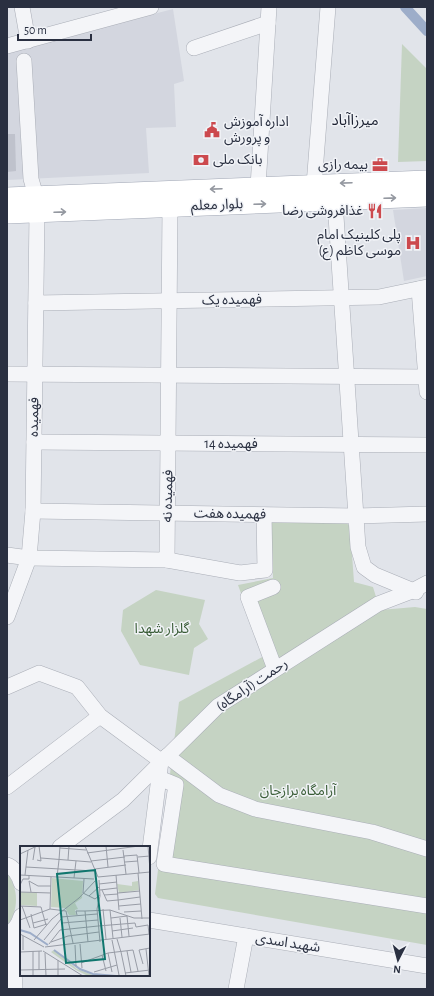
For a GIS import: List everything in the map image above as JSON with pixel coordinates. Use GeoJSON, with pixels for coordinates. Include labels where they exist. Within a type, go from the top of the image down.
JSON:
{"type":"FeatureCollection","features":[{"type":"Feature","properties":{"kind":"main road","name":"بلوار معلم"},"geometry":{"type":"LineString","coordinates":[[7,214],[36,204],[258,187],[427,180]]}},
{"type":"Feature","properties":{"kind":"main road","name":"بلوار معلم"},"geometry":{"type":"LineString","coordinates":[[7,198],[36,204],[170,207],[427,197]]}},
{"type":"Feature","properties":{"kind":"street"},"geometry":{"type":"LineString","coordinates":[[22,7],[28,41]]}},
{"type":"Feature","properties":{"kind":"street"},"geometry":{"type":"LineString","coordinates":[[7,46],[151,7]]}},
{"type":"Feature","properties":{"kind":"street"},"geometry":{"type":"LineString","coordinates":[[258,187],[269,7]]}},
{"type":"Feature","properties":{"kind":"street"},"geometry":{"type":"LineString","coordinates":[[314,185],[328,7]]}},
{"type":"Feature","properties":{"kind":"street"},"geometry":{"type":"LineString","coordinates":[[194,48],[268,24]]}},
{"type":"Feature","properties":{"kind":"street","name":"فهمیده"},"geometry":{"type":"LineString","coordinates":[[7,617],[29,558],[33,511],[36,204],[30,179],[24,61]]}},
{"type":"Feature","properties":{"kind":"street"},"geometry":{"type":"LineString","coordinates":[[335,201],[358,547],[364,567],[375,574],[412,591],[427,594]]}},
{"type":"Feature","properties":{"kind":"street","name":"فهمیده نه"},"geometry":{"type":"LineString","coordinates":[[167,560],[170,207]]}},
{"type":"Feature","properties":{"kind":"street"},"geometry":{"type":"LineString","coordinates":[[7,374],[346,376],[427,382],[423,288]]}},
{"type":"Feature","properties":{"kind":"street","name":"فهمیده یک"},"geometry":{"type":"LineString","coordinates":[[36,303],[170,297],[341,295],[380,297],[423,288]]}},
{"type":"Feature","properties":{"kind":"street","name":"فهمیده 14"},"geometry":{"type":"LineString","coordinates":[[34,442],[427,445]]}},
{"type":"Feature","properties":{"kind":"street","name":"فهمیده هفت"},"geometry":{"type":"LineString","coordinates":[[33,511],[356,516],[427,514]]}},
{"type":"Feature","properties":{"kind":"street"},"geometry":{"type":"LineString","coordinates":[[7,555],[29,558],[167,560],[240,573],[264,570],[264,515]]}},
{"type":"Feature","properties":{"kind":"street","name":"رحمت (آرامگاه)"},"geometry":{"type":"LineString","coordinates":[[61,846],[123,800],[218,706],[378,604],[412,591],[427,583]]}},
{"type":"Feature","properties":{"kind":"street"},"geometry":{"type":"LineString","coordinates":[[273,587],[248,597],[275,669]]}},
{"type":"Feature","properties":{"kind":"street"},"geometry":{"type":"LineString","coordinates":[[7,687],[39,673],[78,687],[100,716],[219,795],[255,809],[372,832],[427,849]]}},
{"type":"Feature","properties":{"kind":"street"},"geometry":{"type":"LineString","coordinates":[[7,787],[100,716]]}},
{"type":"Feature","properties":{"kind":"street"},"geometry":{"type":"LineString","coordinates":[[150,849],[159,778],[164,758]]}},
{"type":"Feature","properties":{"kind":"street"},"geometry":{"type":"LineString","coordinates":[[159,778],[176,785],[164,864],[427,906]]}},
{"type":"Feature","properties":{"kind":"street","name":"شهید اسدی"},"geometry":{"type":"LineString","coordinates":[[150,920],[427,966]]}},
{"type":"Feature","properties":{"kind":"street"},"geometry":{"type":"LineString","coordinates":[[15,989],[9,933],[20,921]]}},
{"type":"Feature","properties":{"kind":"street"},"geometry":{"type":"LineString","coordinates":[[236,989],[246,936]]}},
{"type":"Feature","properties":{"kind":"shaded area"},"geometry":{"type":"Polygon","coordinates":[[[173,9],[184,81],[174,84],[176,127],[146,128],[149,173],[7,180],[7,52],[173,9]]]}},
{"type":"Feature","properties":{"kind":"shaded area","name":"پلی کلینیک امام موسی کاظم (ع)"},"geometry":{"type":"Polygon","coordinates":[[[427,208],[427,276],[404,281],[393,210],[427,208]]]}},
{"type":"Feature","properties":{"kind":"green space"},"geometry":{"type":"Polygon","coordinates":[[[402,44],[427,69],[427,161],[398,162],[402,44]]]}},
{"type":"Feature","properties":{"kind":"green space","name":"آرامگاه برازجان"},"geometry":{"type":"Polygon","coordinates":[[[273,521],[346,522],[350,527],[354,582],[373,587],[380,610],[415,607],[427,609],[427,945],[158,898],[155,894],[179,702],[264,656],[238,585],[273,578],[271,523],[273,521]]]}},
{"type":"Feature","properties":{"kind":"green space","name":"گلزار شهدا"},"geometry":{"type":"Polygon","coordinates":[[[156,590],[205,600],[199,624],[208,639],[194,648],[189,675],[140,665],[121,631],[123,610],[156,590]]]}},
{"type":"Feature","properties":{"kind":"green space"},"geometry":{"type":"Polygon","coordinates":[[[7,873],[14,886],[16,900],[14,913],[7,926],[7,873]]]}},
{"type":"Feature","properties":{"kind":"building"},"geometry":{"type":"Polygon","coordinates":[[[7,134],[15,134],[16,171],[7,172],[7,134]]]}},
{"type":"Feature","properties":{"kind":"waterway"},"geometry":{"type":"LineString","coordinates":[[405,7],[427,31]]}},
{"type":"Feature","properties":{"kind":"place","name":"اداره آموزش و پرورش"},"geometry":{"type":"Point","coordinates":[212,130]}},
{"type":"Feature","properties":{"kind":"place","name":"بانک ملی"},"geometry":{"type":"Point","coordinates":[201,160]}},
{"type":"Feature","properties":{"kind":"place","name":"بیمه رازی"},"geometry":{"type":"Point","coordinates":[380,165]}},
{"type":"Feature","properties":{"kind":"place","name":"غذافروشی رضا"},"geometry":{"type":"Point","coordinates":[375,211]}},
{"type":"Feature","properties":{"kind":"place","name":"پلی کلینیک امام موسی کاظم (ع)"},"geometry":{"type":"Point","coordinates":[413,243]}},
{"type":"Feature","properties":{"kind":"district","name":"میرزاآباد"},"geometry":{"type":"Point","coordinates":[355,120]}}]}
